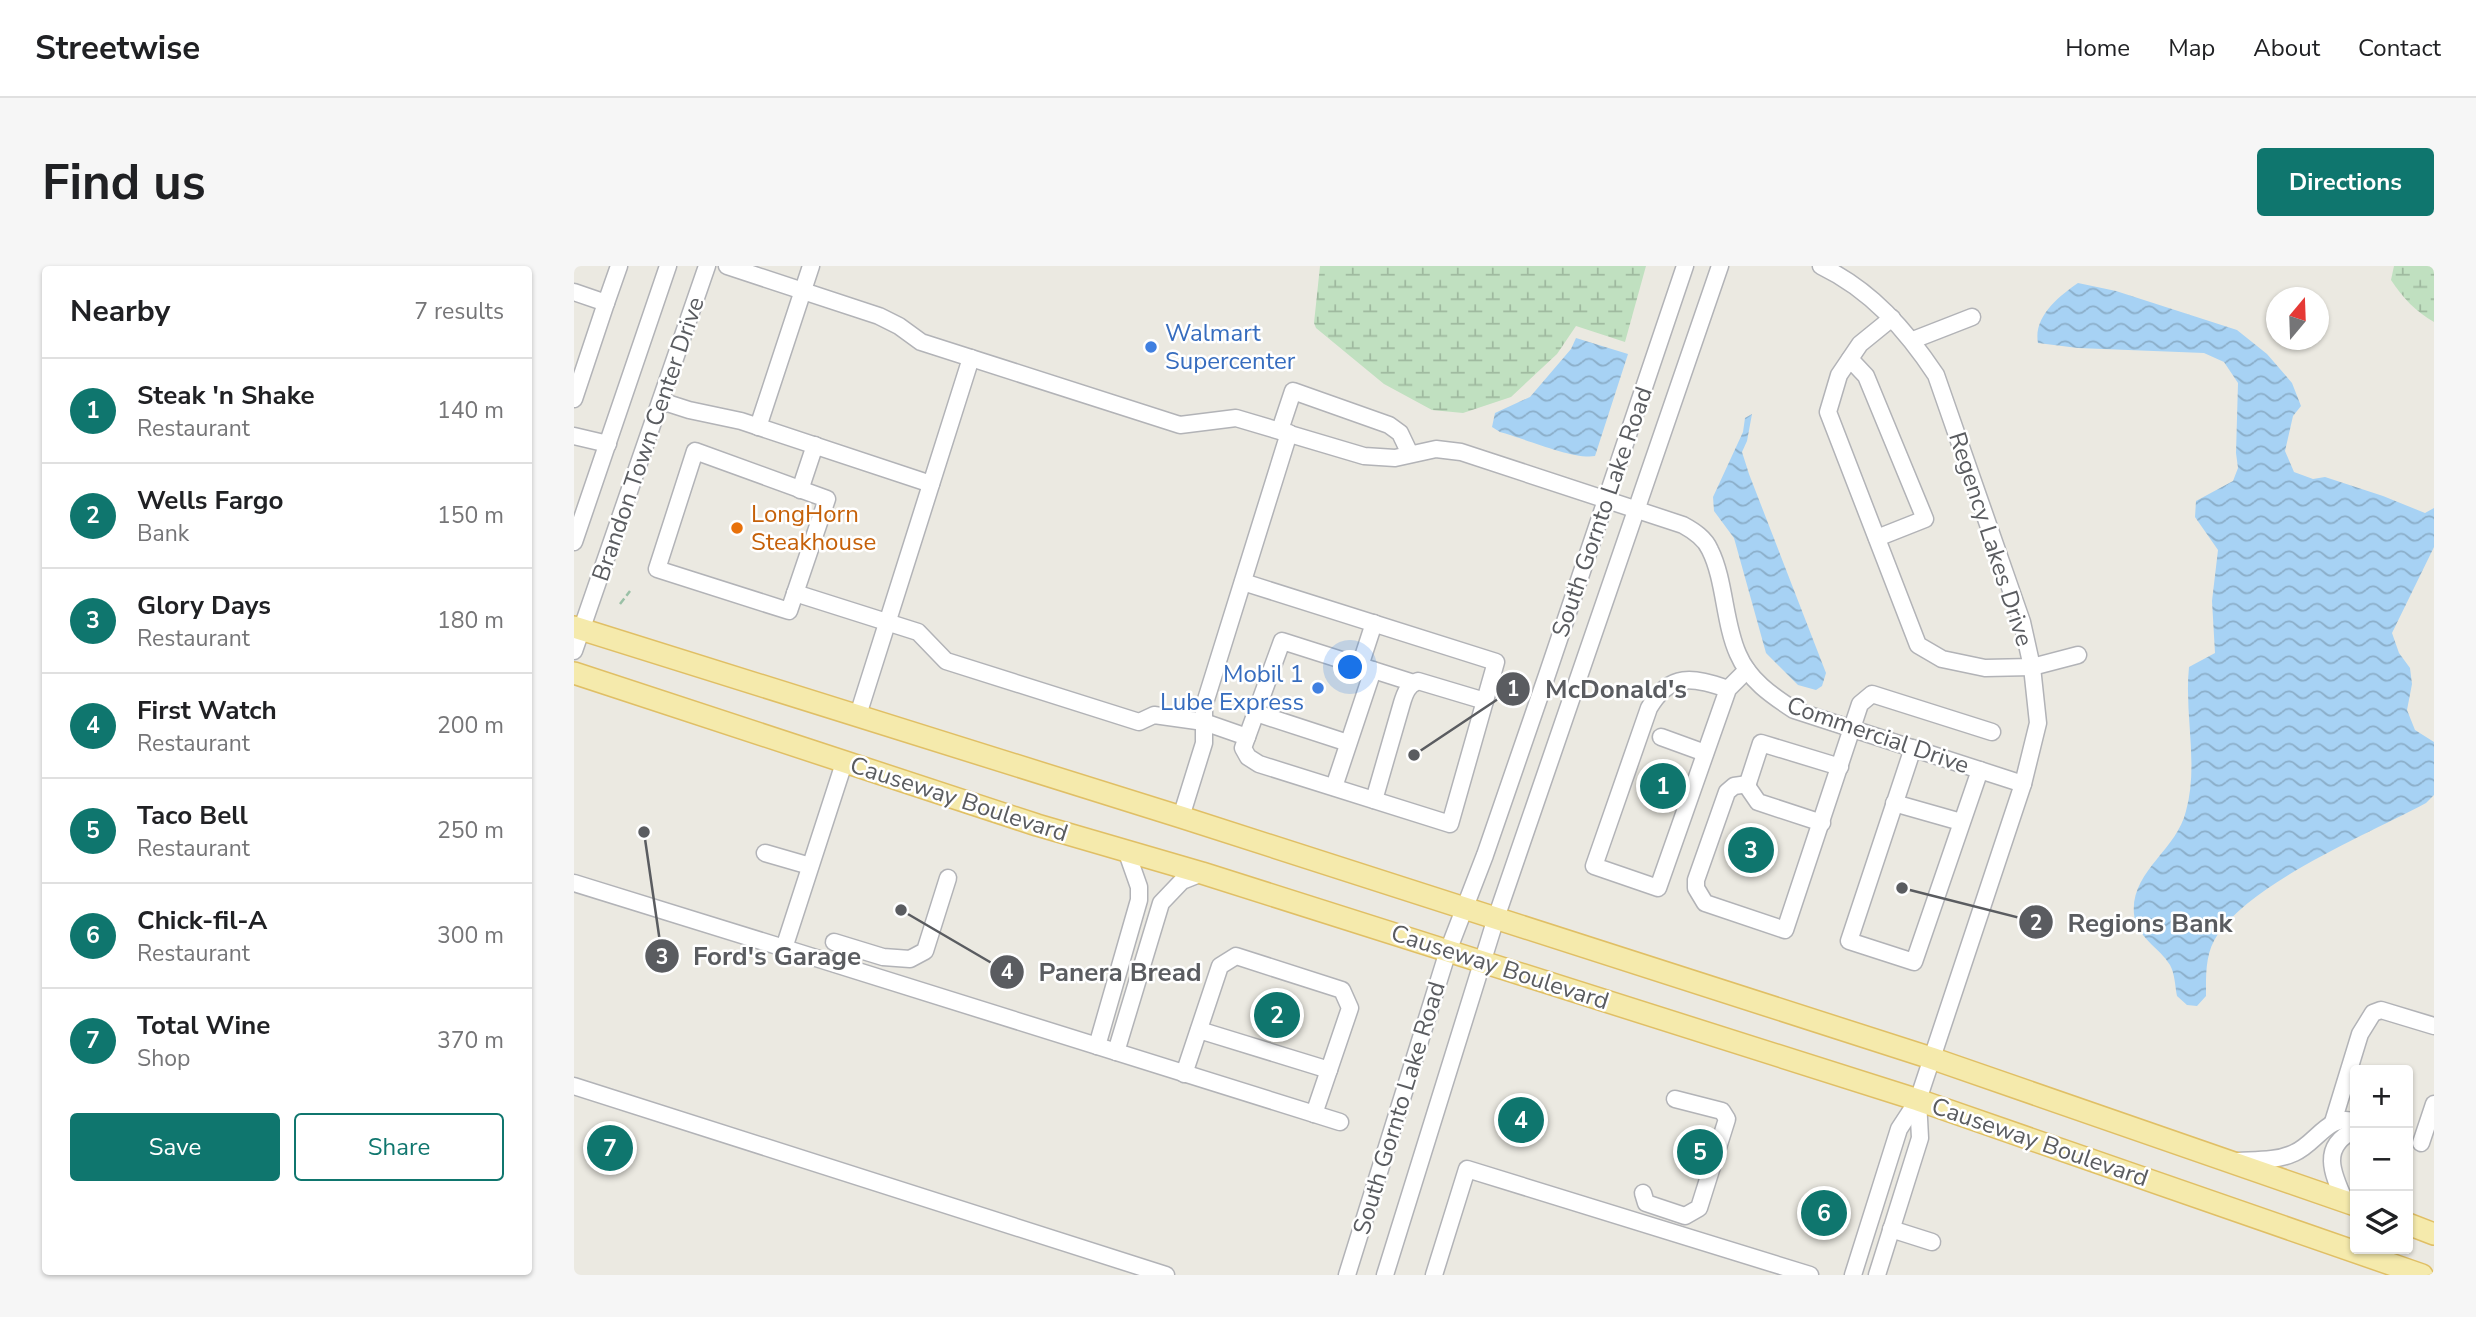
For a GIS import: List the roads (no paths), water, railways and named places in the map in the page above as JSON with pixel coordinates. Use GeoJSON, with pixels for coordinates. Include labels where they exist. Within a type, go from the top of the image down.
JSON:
{"type":"FeatureCollection","features":[{"type":"Feature","properties":{"kind":"main road","name":"Causeway Boulevard"},"geometry":{"type":"LineString","coordinates":[[578,628],[1181,817],[1931,1058],[2350,1203]]}},
{"type":"Feature","properties":{"kind":"main road","name":"Causeway Boulevard"},"geometry":{"type":"LineString","coordinates":[[574,673],[1037,825],[1202,873],[1918,1100],[2394,1269],[2423,1275]]}},
{"type":"Feature","properties":{"kind":"main road"},"geometry":{"type":"LineString","coordinates":[[2413,1223],[2434,1225]]}},
{"type":"Feature","properties":{"kind":"main road"},"geometry":{"type":"LineString","coordinates":[[2413,1225],[2434,1234]]}},
{"type":"Feature","properties":{"kind":"street"},"geometry":{"type":"LineString","coordinates":[[574,399],[582,351],[606,303],[619,266]]}},
{"type":"Feature","properties":{"kind":"street","name":"Brandon Town Center Drive"},"geometry":{"type":"LineString","coordinates":[[574,542],[668,266]]}},
{"type":"Feature","properties":{"kind":"street","name":"Brandon Town Center Drive"},"geometry":{"type":"LineString","coordinates":[[574,651],[578,628],[707,266]]}},
{"type":"Feature","properties":{"kind":"street","name":"Commercial Drive"},"geometry":{"type":"LineString","coordinates":[[727,266],[879,316],[921,342],[1180,425],[1236,418],[1364,456],[1395,458],[1436,449],[1461,452],[1683,525],[1694,531],[1710,549],[1737,653],[1747,670],[1770,695],[1794,710],[2023,784]]}},
{"type":"Feature","properties":{"kind":"street"},"geometry":{"type":"LineString","coordinates":[[758,427],[811,266]]}},
{"type":"Feature","properties":{"kind":"street","name":"South Gornto Lake Road"},"geometry":{"type":"LineString","coordinates":[[1347,1275],[1448,951],[1685,266]]}},
{"type":"Feature","properties":{"kind":"street","name":"South Gornto Lake Road"},"geometry":{"type":"LineString","coordinates":[[1385,1275],[1496,918],[1720,266]]}},
{"type":"Feature","properties":{"kind":"street","name":"Regency Lakes Drive"},"geometry":{"type":"LineString","coordinates":[[1821,266],[1836,273],[1879,304],[1913,340],[1936,375],[2022,622],[2032,667],[2038,723],[2023,784],[1918,1100]]}},
{"type":"Feature","properties":{"kind":"street"},"geometry":{"type":"LineString","coordinates":[[574,292],[606,303]]}},
{"type":"Feature","properties":{"kind":"street"},"geometry":{"type":"LineString","coordinates":[[1913,340],[1972,317]]}},
{"type":"Feature","properties":{"kind":"street"},"geometry":{"type":"LineString","coordinates":[[1892,318],[1860,344],[1839,375],[1828,412],[1918,645],[1942,659],[1985,668],[2032,667],[2078,655]]}},
{"type":"Feature","properties":{"kind":"street"},"geometry":{"type":"LineString","coordinates":[[858,715],[971,358]]}},
{"type":"Feature","properties":{"kind":"street"},"geometry":{"type":"LineString","coordinates":[[1850,359],[1866,376],[1925,519],[1877,538]]}},
{"type":"Feature","properties":{"kind":"street"},"geometry":{"type":"LineString","coordinates":[[1181,817],[1203,743],[1204,706],[1243,582],[1285,432],[1293,391],[1389,425],[1400,433],[1410,454]]}},
{"type":"Feature","properties":{"kind":"street"},"geometry":{"type":"LineString","coordinates":[[661,401],[758,427],[931,484]]}},
{"type":"Feature","properties":{"kind":"street"},"geometry":{"type":"LineString","coordinates":[[574,436],[608,444]]}},
{"type":"Feature","properties":{"kind":"street"},"geometry":{"type":"LineString","coordinates":[[800,490],[815,446]]}},
{"type":"Feature","properties":{"kind":"street"},"geometry":{"type":"LineString","coordinates":[[695,451],[800,490],[827,499],[789,611],[657,569],[695,451]]}},
{"type":"Feature","properties":{"kind":"street"},"geometry":{"type":"LineString","coordinates":[[1243,582],[1496,662],[1450,824],[1259,764],[1248,757],[1243,748],[1282,641],[1414,683]]}},
{"type":"Feature","properties":{"kind":"street"},"geometry":{"type":"LineString","coordinates":[[795,593],[918,632],[946,662],[1139,722],[1154,715],[1204,722],[1247,737]]}},
{"type":"Feature","properties":{"kind":"street"},"geometry":{"type":"LineString","coordinates":[[1334,787],[1348,743],[1374,623]]}},
{"type":"Feature","properties":{"kind":"street"},"geometry":{"type":"LineString","coordinates":[[1728,688],[1698,678],[1667,686],[1656,696],[1648,708],[1594,866],[1658,888],[1728,688],[1747,670]]}},
{"type":"Feature","properties":{"kind":"street"},"geometry":{"type":"LineString","coordinates":[[1374,800],[1406,691],[1414,683],[1418,681],[1485,701]]}},
{"type":"Feature","properties":{"kind":"street"},"geometry":{"type":"LineString","coordinates":[[1748,784],[1734,786],[1727,792],[1696,880],[1696,888],[1704,903],[1785,930],[1860,704],[1872,694],[1992,732]]}},
{"type":"Feature","properties":{"kind":"street"},"geometry":{"type":"LineString","coordinates":[[1256,713],[1348,743]]}},
{"type":"Feature","properties":{"kind":"street"},"geometry":{"type":"LineString","coordinates":[[1661,737],[1705,753]]}},
{"type":"Feature","properties":{"kind":"street"},"geometry":{"type":"LineString","coordinates":[[1822,823],[1758,802],[1748,784],[1761,743],[1840,767]]}},
{"type":"Feature","properties":{"kind":"street"},"geometry":{"type":"LineString","coordinates":[[1913,748],[1849,941],[1914,962],[1980,770]]}},
{"type":"Feature","properties":{"kind":"street"},"geometry":{"type":"LineString","coordinates":[[784,948],[844,763]]}},
{"type":"Feature","properties":{"kind":"street"},"geometry":{"type":"LineString","coordinates":[[1894,803],[1961,822]]}},
{"type":"Feature","properties":{"kind":"street"},"geometry":{"type":"LineString","coordinates":[[1097,1046],[1139,900],[1139,887],[1126,850]]}},
{"type":"Feature","properties":{"kind":"street"},"geometry":{"type":"LineString","coordinates":[[765,853],[810,866]]}},
{"type":"Feature","properties":{"kind":"street"},"geometry":{"type":"LineString","coordinates":[[1116,1052],[1161,903],[1182,881],[1202,873]]}},
{"type":"Feature","properties":{"kind":"street"},"geometry":{"type":"LineString","coordinates":[[834,942],[883,957],[910,960],[925,951],[948,877]]}},
{"type":"Feature","properties":{"kind":"street"},"geometry":{"type":"LineString","coordinates":[[574,883],[1340,1122]]}},
{"type":"Feature","properties":{"kind":"street"},"geometry":{"type":"LineString","coordinates":[[1184,1074],[1220,966],[1236,956],[1342,990],[1350,1008],[1314,1114]]}},
{"type":"Feature","properties":{"kind":"street"},"geometry":{"type":"LineString","coordinates":[[2333,1122],[2360,1034],[2373,1013],[2381,1010],[2434,1026]]}},
{"type":"Feature","properties":{"kind":"street"},"geometry":{"type":"LineString","coordinates":[[1199,1030],[1329,1070]]}},
{"type":"Feature","properties":{"kind":"street"},"geometry":{"type":"LineString","coordinates":[[574,1086],[1166,1275]]}},
{"type":"Feature","properties":{"kind":"street"},"geometry":{"type":"LineString","coordinates":[[1643,1192],[1646,1203],[1685,1216],[1699,1208],[1727,1119],[1722,1111],[1675,1099]]}},
{"type":"Feature","properties":{"kind":"street"},"geometry":{"type":"LineString","coordinates":[[1877,1275],[1920,1138],[1918,1100]]}},
{"type":"Feature","properties":{"kind":"street"},"geometry":{"type":"LineString","coordinates":[[1853,1275],[1899,1129],[1918,1100]]}},
{"type":"Feature","properties":{"kind":"street"},"geometry":{"type":"LineString","coordinates":[[2421,1143],[2434,1104]]}},
{"type":"Feature","properties":{"kind":"street"},"geometry":{"type":"LineString","coordinates":[[2229,1161],[2264,1160],[2293,1154],[2333,1122],[2343,1119],[2350,1121]]}},
{"type":"Feature","properties":{"kind":"street"},"geometry":{"type":"LineString","coordinates":[[2350,1133],[2339,1139],[2332,1155],[2336,1182],[2350,1203]]}},
{"type":"Feature","properties":{"kind":"street"},"geometry":{"type":"LineString","coordinates":[[1434,1275],[1467,1169],[1810,1275]]}},
{"type":"Feature","properties":{"kind":"street"},"geometry":{"type":"LineString","coordinates":[[1891,1229],[1933,1242]]}},
{"type":"Feature","properties":{"kind":"water"},"geometry":{"type":"Polygon","coordinates":[[[2078,283],[2116,291],[2237,330],[2267,354],[2292,383],[2301,406],[2293,416],[2285,451],[2294,472],[2313,479],[2325,477],[2425,513],[2434,508],[2434,547],[2392,633],[2399,653],[2410,668],[2412,684],[2407,710],[2415,730],[2434,742],[2434,795],[2426,803],[2284,877],[2235,914],[2214,941],[2207,964],[2206,996],[2197,1006],[2187,1005],[2177,996],[2170,965],[2139,929],[2134,914],[2139,886],[2174,838],[2186,811],[2190,793],[2189,667],[2215,653],[2212,601],[2218,550],[2195,517],[2196,501],[2233,481],[2238,468],[2238,383],[2224,362],[2204,353],[2078,348],[2038,343],[2039,324],[2043,316],[2063,294],[2078,283]]]}},
{"type":"Feature","properties":{"kind":"water"},"geometry":{"type":"Polygon","coordinates":[[[1576,338],[1628,354],[1595,456],[1562,452],[1492,427],[1495,413],[1530,397],[1571,349],[1576,338]]]}},
{"type":"Feature","properties":{"kind":"water"},"geometry":{"type":"Polygon","coordinates":[[[1752,414],[1742,452],[1826,673],[1822,686],[1816,690],[1798,685],[1766,653],[1734,538],[1714,511],[1713,497],[1743,432],[1745,418],[1752,414]]]}},
{"type":"Feature","properties":{"kind":"place","name":"Walmart Supercenter"},"geometry":{"type":"Point","coordinates":[1151,347]}},
{"type":"Feature","properties":{"kind":"place","name":"LongHorn Steakhouse"},"geometry":{"type":"Point","coordinates":[737,528]}},
{"type":"Feature","properties":{"kind":"place","name":"Mobil 1 Lube Express"},"geometry":{"type":"Point","coordinates":[1318,688]}},
{"type":"Feature","properties":{"kind":"place","name":"McDonald's"},"geometry":{"type":"Point","coordinates":[1414,755]}},
{"type":"Feature","properties":{"kind":"place","name":"Steak 'n Shake"},"geometry":{"type":"Point","coordinates":[1663,786]}},
{"type":"Feature","properties":{"kind":"place","name":"Ford's Garage"},"geometry":{"type":"Point","coordinates":[644,832]}},
{"type":"Feature","properties":{"kind":"place","name":"Glory Days"},"geometry":{"type":"Point","coordinates":[1751,850]}},
{"type":"Feature","properties":{"kind":"place","name":"Regions Bank"},"geometry":{"type":"Point","coordinates":[1902,888]}},
{"type":"Feature","properties":{"kind":"place","name":"Panera Bread"},"geometry":{"type":"Point","coordinates":[901,910]}},
{"type":"Feature","properties":{"kind":"place","name":"Wells Fargo"},"geometry":{"type":"Point","coordinates":[1277,1015]}},
{"type":"Feature","properties":{"kind":"place","name":"First Watch"},"geometry":{"type":"Point","coordinates":[1521,1120]}},
{"type":"Feature","properties":{"kind":"place","name":"Total Wine"},"geometry":{"type":"Point","coordinates":[610,1148]}},
{"type":"Feature","properties":{"kind":"place","name":"Taco Bell"},"geometry":{"type":"Point","coordinates":[1700,1152]}},
{"type":"Feature","properties":{"kind":"place","name":"Chick-fil-A"},"geometry":{"type":"Point","coordinates":[1824,1213]}}]}
